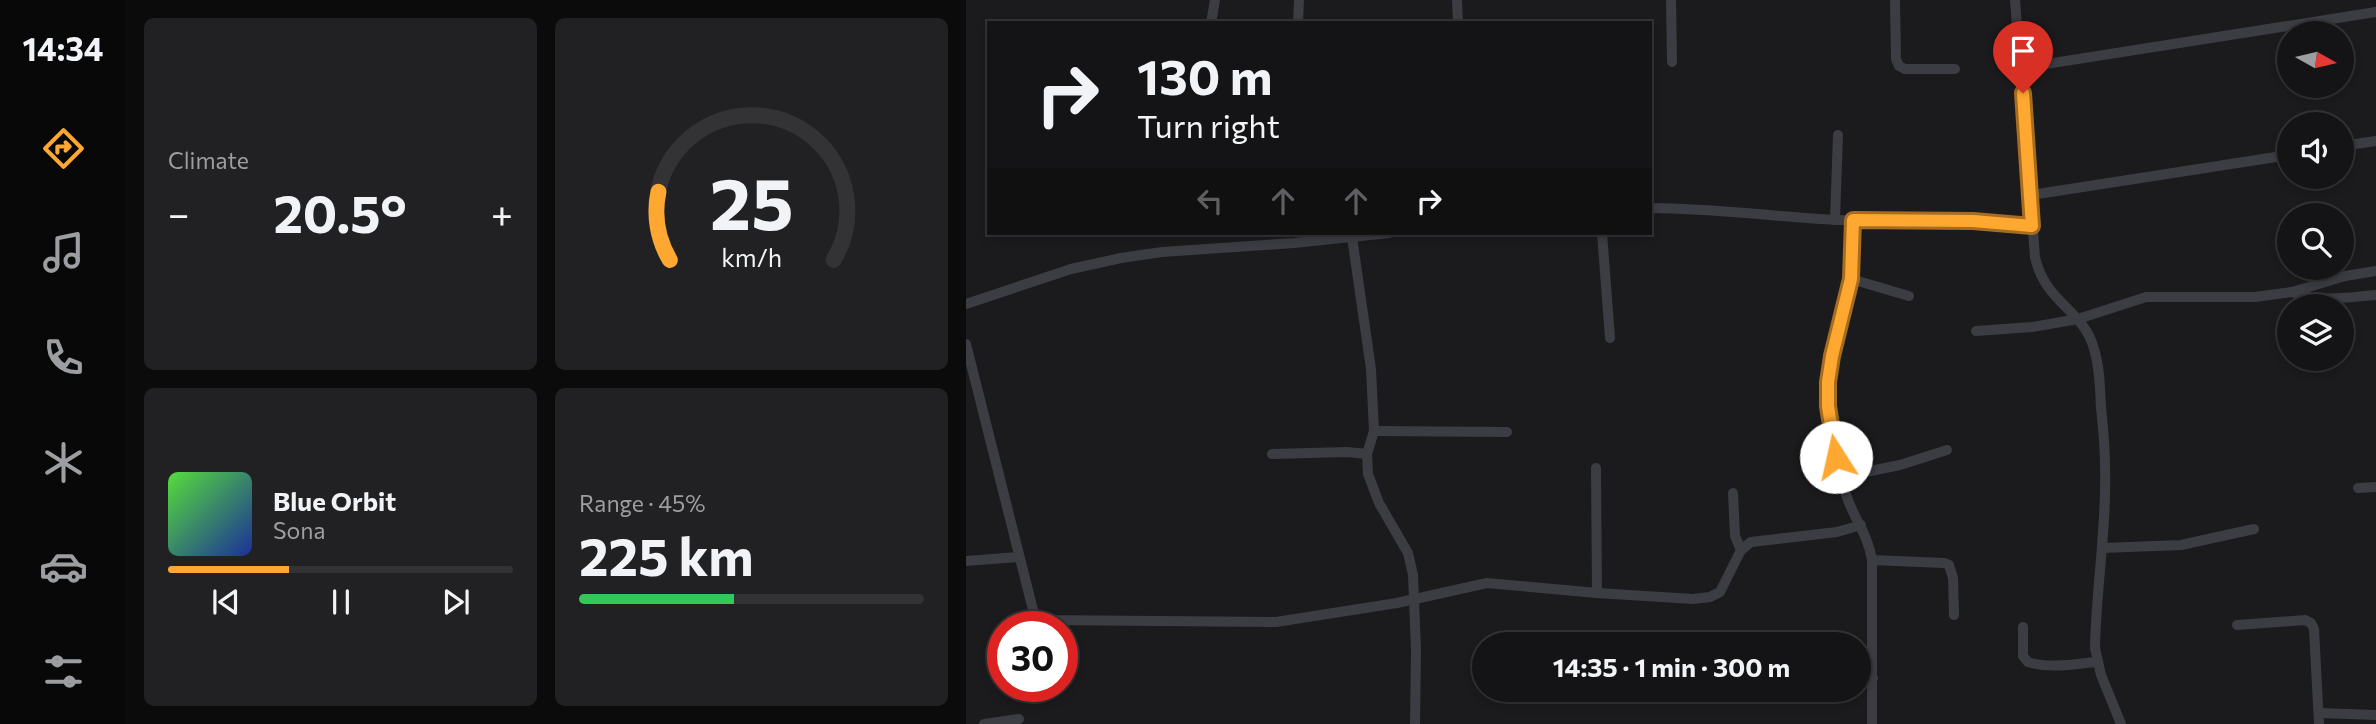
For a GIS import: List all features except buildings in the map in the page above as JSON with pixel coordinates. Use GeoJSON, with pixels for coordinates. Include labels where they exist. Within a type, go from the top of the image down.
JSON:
{"type":"FeatureCollection","features":[{"type":"Feature","properties":{"kind":"street"},"geometry":{"type":"LineString","coordinates":[[1210,21],[1215,0]]}},
{"type":"Feature","properties":{"kind":"street"},"geometry":{"type":"LineString","coordinates":[[1298,21],[1299,0]]}},
{"type":"Feature","properties":{"kind":"street"},"geometry":{"type":"LineString","coordinates":[[1457,0],[1458,21]]}},
{"type":"Feature","properties":{"kind":"street"},"geometry":{"type":"LineString","coordinates":[[1671,0],[1672,62]]}},
{"type":"Feature","properties":{"kind":"street"},"geometry":{"type":"LineString","coordinates":[[1895,0],[1896,59],[1899,66],[1905,69],[1955,69]]}},
{"type":"Feature","properties":{"kind":"street"},"geometry":{"type":"LineString","coordinates":[[2015,0],[2038,273],[2058,302],[2078,319],[2089,334],[2098,370],[2106,468],[2095,635],[2096,663],[2121,724]]}},
{"type":"Feature","properties":{"kind":"street"},"geometry":{"type":"LineString","coordinates":[[2021,68],[2376,12]]}},
{"type":"Feature","properties":{"kind":"street"},"geometry":{"type":"LineString","coordinates":[[1835,220],[1838,135]]}},
{"type":"Feature","properties":{"kind":"street"},"geometry":{"type":"LineString","coordinates":[[2354,144],[2376,141]]}},
{"type":"Feature","properties":{"kind":"street"},"geometry":{"type":"LineString","coordinates":[[2031,195],[2277,157]]}},
{"type":"Feature","properties":{"kind":"street"},"geometry":{"type":"LineString","coordinates":[[1652,208],[1689,208],[1835,220],[1973,221],[2032,226]]}},
{"type":"Feature","properties":{"kind":"street"},"geometry":{"type":"LineString","coordinates":[[1853,220],[1851,279],[1828,382],[1831,427],[1840,477],[1847,500],[1867,538],[1872,560],[1872,724]]}},
{"type":"Feature","properties":{"kind":"street"},"geometry":{"type":"LineString","coordinates":[[966,304],[1071,269],[1121,258],[1162,252],[1370,235]]}},
{"type":"Feature","properties":{"kind":"street"},"geometry":{"type":"LineString","coordinates":[[1602,235],[1610,338]]}},
{"type":"Feature","properties":{"kind":"street"},"geometry":{"type":"LineString","coordinates":[[1352,237],[1371,369],[1374,430],[1367,454],[1368,474],[1412,564],[1415,724]]}},
{"type":"Feature","properties":{"kind":"street"},"geometry":{"type":"LineString","coordinates":[[1976,331],[2032,327],[2078,319],[2146,297],[2255,297],[2291,292],[2345,276],[2376,271]]}},
{"type":"Feature","properties":{"kind":"street"},"geometry":{"type":"LineString","coordinates":[[1851,279],[1909,296]]}},
{"type":"Feature","properties":{"kind":"street"},"geometry":{"type":"LineString","coordinates":[[2291,292],[2315,299],[2376,295]]}},
{"type":"Feature","properties":{"kind":"street"},"geometry":{"type":"LineString","coordinates":[[966,344],[1032,610],[1036,617],[1043,620],[1276,622],[1414,600],[1487,583],[1693,599],[1710,597],[1720,592],[1741,550],[1751,542],[1837,533],[1861,525]]}},
{"type":"Feature","properties":{"kind":"street"},"geometry":{"type":"LineString","coordinates":[[1374,430],[1507,432]]}},
{"type":"Feature","properties":{"kind":"street"},"geometry":{"type":"LineString","coordinates":[[1840,477],[1900,465],[1947,450]]}},
{"type":"Feature","properties":{"kind":"street"},"geometry":{"type":"LineString","coordinates":[[1272,454],[1367,454]]}},
{"type":"Feature","properties":{"kind":"street"},"geometry":{"type":"LineString","coordinates":[[1597,468],[1597,593]]}},
{"type":"Feature","properties":{"kind":"street"},"geometry":{"type":"LineString","coordinates":[[2358,488],[2376,487]]}},
{"type":"Feature","properties":{"kind":"street"},"geometry":{"type":"LineString","coordinates":[[1732,493],[1735,536],[1741,550]]}},
{"type":"Feature","properties":{"kind":"street"},"geometry":{"type":"LineString","coordinates":[[2102,548],[2181,545],[2254,530]]}},
{"type":"Feature","properties":{"kind":"street"},"geometry":{"type":"LineString","coordinates":[[966,561],[1019,556]]}},
{"type":"Feature","properties":{"kind":"street"},"geometry":{"type":"LineString","coordinates":[[1872,560],[1949,565],[1953,578],[1954,615]]}},
{"type":"Feature","properties":{"kind":"street"},"geometry":{"type":"LineString","coordinates":[[2237,625],[2305,620],[2311,623],[2314,629],[2319,719],[2376,715]]}},
{"type":"Feature","properties":{"kind":"street"},"geometry":{"type":"LineString","coordinates":[[2023,627],[2023,656],[2028,662],[2047,665],[2096,663]]}},
{"type":"Feature","properties":{"kind":"street"},"geometry":{"type":"LineString","coordinates":[[984,724],[1019,719]]}},
{"type":"Feature","properties":{"kind":"route"},"geometry":{"type":"LineString","coordinates":[[1836,457],[1828,406],[1828,382],[1851,279],[1853,220],[1973,221],[2032,226],[2023,93]]}}]}
